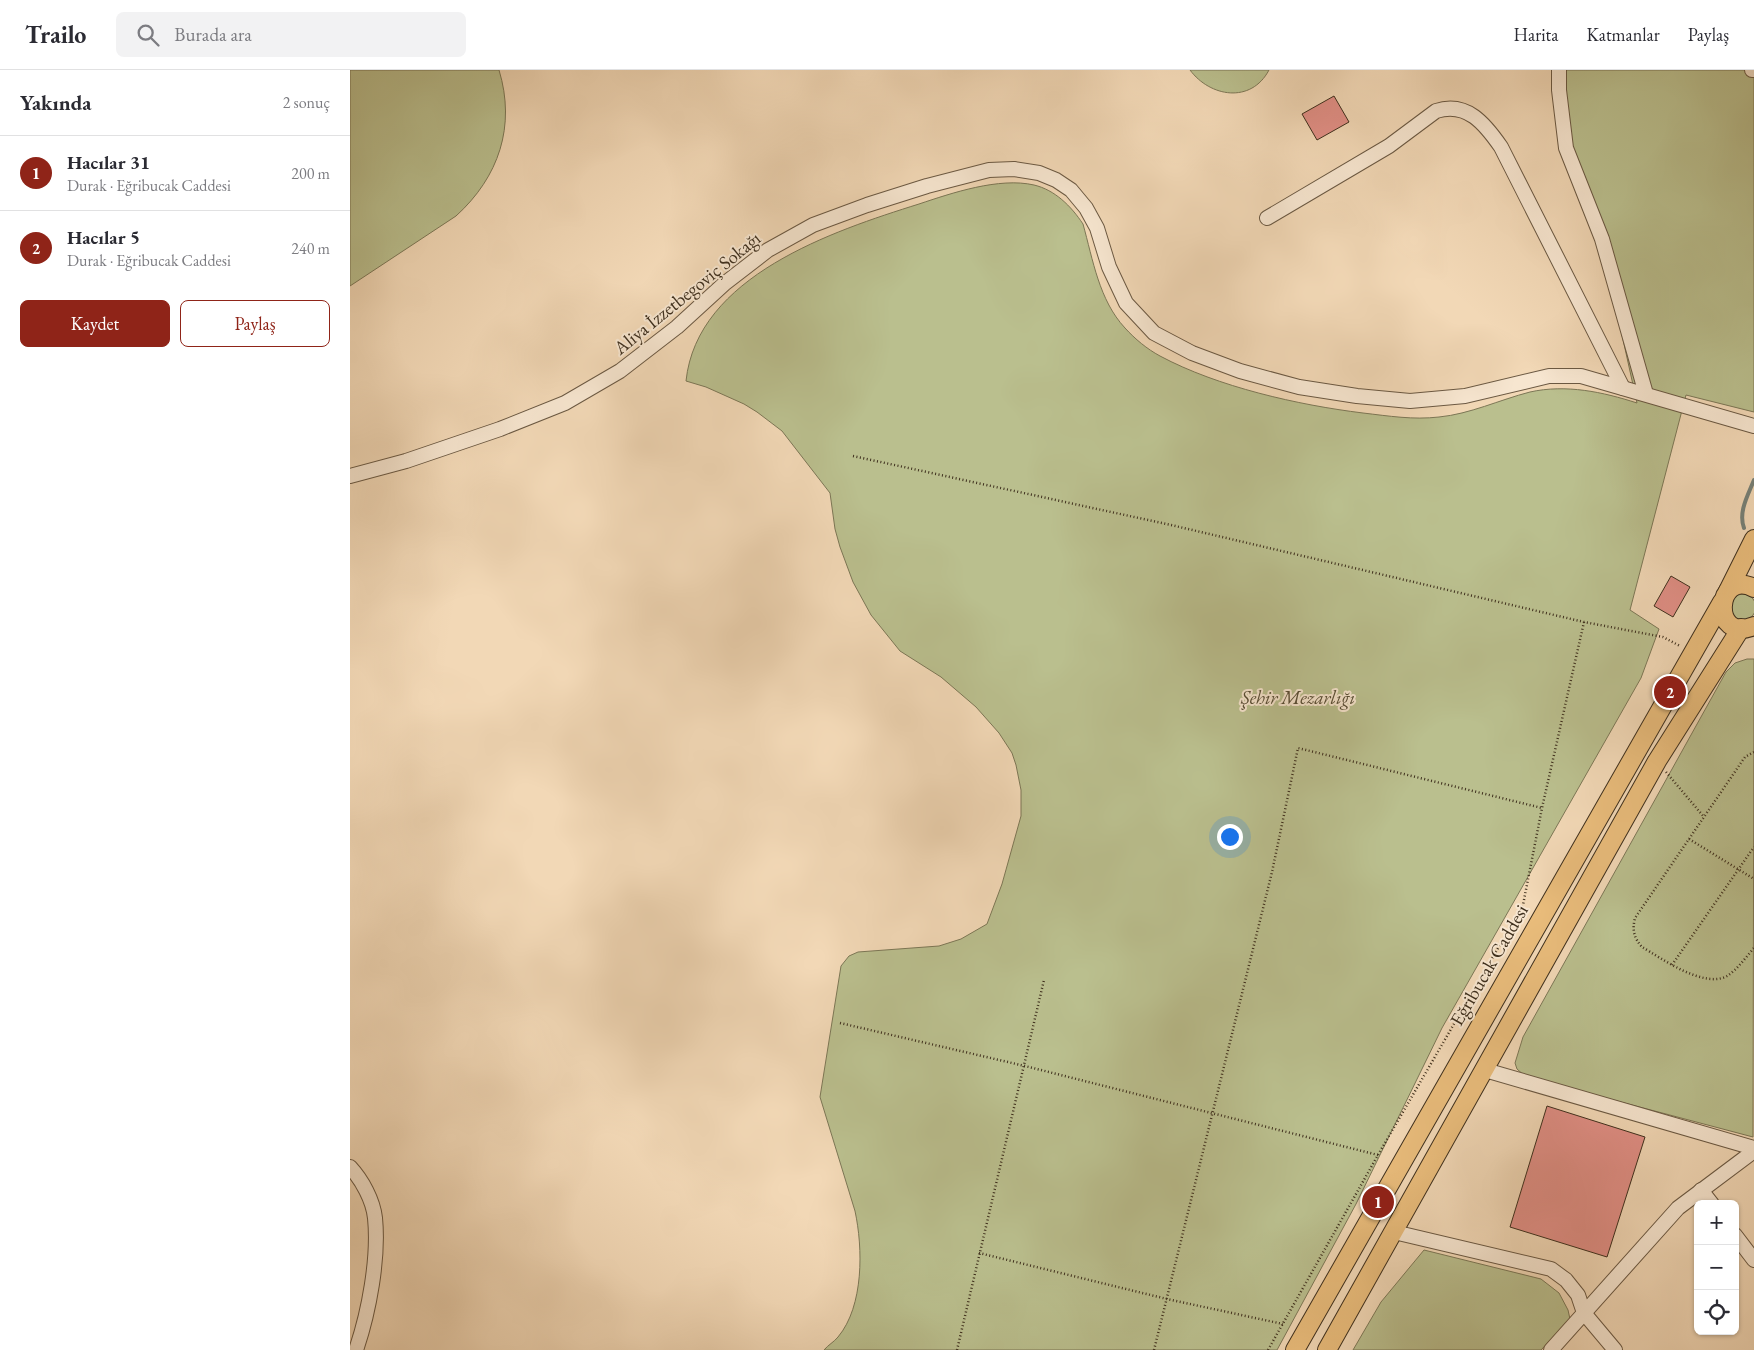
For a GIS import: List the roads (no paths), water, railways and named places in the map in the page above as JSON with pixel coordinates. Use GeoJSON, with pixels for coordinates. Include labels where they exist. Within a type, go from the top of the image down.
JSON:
{"type":"FeatureCollection","features":[{"type":"Feature","properties":{"kind":"main road","name":"Eğribucak Caddesi"},"geometry":{"type":"LineString","coordinates":[[1295,1350],[1725,597],[1754,540]]}},
{"type":"Feature","properties":{"kind":"main road"},"geometry":{"type":"LineString","coordinates":[[1327,1350],[1657,761],[1749,629],[1730,624],[1726,620],[1722,608],[1725,597],[1739,586],[1754,588]]}},
{"type":"Feature","properties":{"kind":"street"},"geometry":{"type":"LineString","coordinates":[[1559,70],[1559,90],[1566,148],[1602,238],[1646,394]]}},
{"type":"Feature","properties":{"kind":"street"},"geometry":{"type":"LineString","coordinates":[[1267,218],[1389,146],[1436,111],[1445,108],[1464,111],[1476,118],[1489,130],[1501,147],[1623,388]]}},
{"type":"Feature","properties":{"kind":"street","name":"Aliya İzzetbegoviç Sokağı"},"geometry":{"type":"LineString","coordinates":[[350,476],[406,461],[500,430],[565,403],[620,371],[677,328],[731,278],[768,250],[806,229],[867,205],[927,186],[988,170],[1014,169],[1039,173],[1056,180],[1071,190],[1086,208],[1097,228],[1109,266],[1126,303],[1154,333],[1192,353],[1240,371],[1299,387],[1356,396],[1410,401],[1464,396],[1549,376],[1581,376],[1754,426]]}},
{"type":"Feature","properties":{"kind":"street"},"geometry":{"type":"LineString","coordinates":[[1485,1070],[1754,1149]]}},
{"type":"Feature","properties":{"kind":"street"},"geometry":{"type":"LineString","coordinates":[[1551,1350],[1678,1208],[1754,1149]]}},
{"type":"Feature","properties":{"kind":"street"},"geometry":{"type":"LineString","coordinates":[[350,1167],[367,1191],[375,1217],[376,1256],[364,1327],[356,1350]]}},
{"type":"Feature","properties":{"kind":"street"},"geometry":{"type":"LineString","coordinates":[[1702,1190],[1709,1200]]}},
{"type":"Feature","properties":{"kind":"street"},"geometry":{"type":"LineString","coordinates":[[1394,1232],[1551,1268],[1566,1280],[1578,1295],[1584,1313],[1615,1350]]}},
{"type":"Feature","properties":{"kind":"street"},"geometry":{"type":"LineString","coordinates":[[1739,1240],[1754,1260]]}},
{"type":"Feature","properties":{"kind":"waterway"},"geometry":{"type":"LineString","coordinates":[[1744,528],[1742,522],[1743,510],[1754,480]]}},
{"type":"Feature","properties":{"kind":"place","name":"Hacılar 5"},"geometry":{"type":"Point","coordinates":[1670,692]}},
{"type":"Feature","properties":{"kind":"place","name":"Hacılar 31"},"geometry":{"type":"Point","coordinates":[1378,1202]}},
{"type":"Feature","properties":{"kind":"park label","name":"Şehir Mezarlığı"},"geometry":{"type":"Point","coordinates":[1298,697]}}]}
